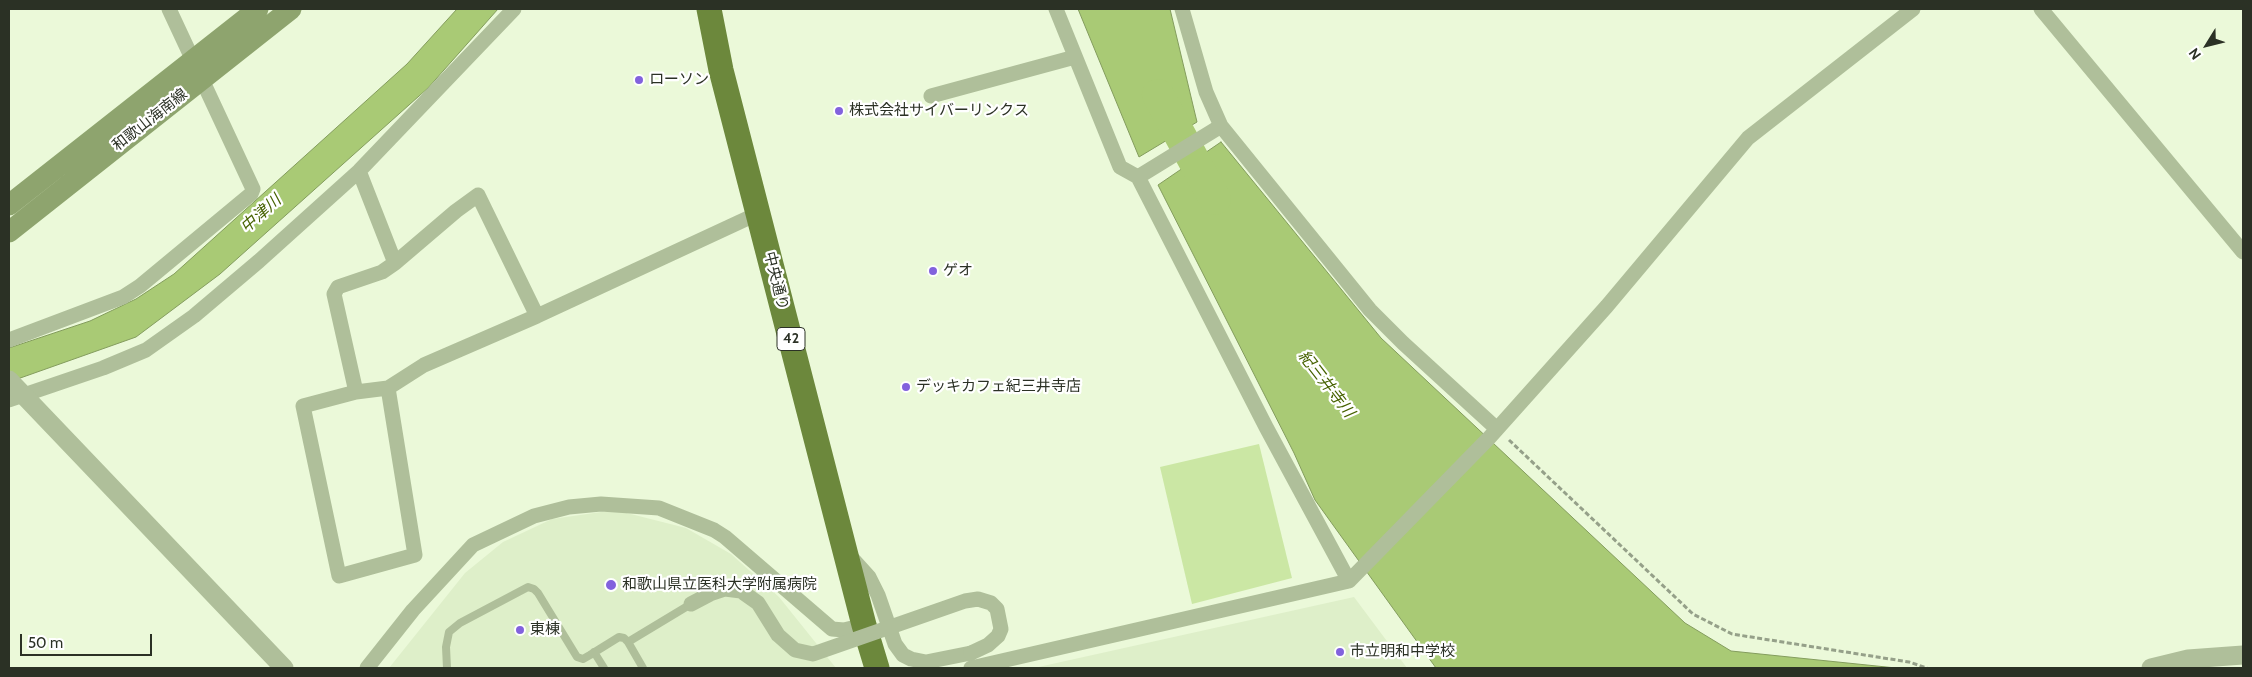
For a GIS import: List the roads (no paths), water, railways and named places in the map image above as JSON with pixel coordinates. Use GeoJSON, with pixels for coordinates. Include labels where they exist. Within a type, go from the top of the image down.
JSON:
{"type":"FeatureCollection","features":[{"type":"Feature","properties":{"kind":"highway","name":"中央通り"},"geometry":{"type":"LineString","coordinates":[[709,9],[721,70],[864,625],[877,668]]}},
{"type":"Feature","properties":{"kind":"main road","name":"和歌山海南線"},"geometry":{"type":"LineString","coordinates":[[9,205],[258,9]]}},
{"type":"Feature","properties":{"kind":"main road","name":"和歌山海南線"},"geometry":{"type":"LineString","coordinates":[[9,232],[291,9]]}},
{"type":"Feature","properties":{"kind":"street"},"geometry":{"type":"LineString","coordinates":[[9,340],[123,297],[140,286],[251,194],[253,189],[169,9]]}},
{"type":"Feature","properties":{"kind":"street"},"geometry":{"type":"LineString","coordinates":[[284,668],[14,390],[146,350],[194,316],[359,171],[514,9]]}},
{"type":"Feature","properties":{"kind":"street"},"geometry":{"type":"LineString","coordinates":[[1056,9],[1120,167],[1142,175],[1266,427],[1353,576]]}},
{"type":"Feature","properties":{"kind":"street"},"geometry":{"type":"LineString","coordinates":[[1182,9],[1216,129],[1370,310],[1493,434]]}},
{"type":"Feature","properties":{"kind":"street"},"geometry":{"type":"LineString","coordinates":[[971,668],[1353,576],[1493,434],[1606,306],[1748,138],[1913,9]]}},
{"type":"Feature","properties":{"kind":"street"},"geometry":{"type":"LineString","coordinates":[[2041,9],[2243,252]]}},
{"type":"Feature","properties":{"kind":"street"},"geometry":{"type":"LineString","coordinates":[[931,96],[1075,57]]}},
{"type":"Feature","properties":{"kind":"street"},"geometry":{"type":"LineString","coordinates":[[1142,175],[1216,129]]}},
{"type":"Feature","properties":{"kind":"street"},"geometry":{"type":"LineString","coordinates":[[359,171],[395,263]]}},
{"type":"Feature","properties":{"kind":"street"},"geometry":{"type":"LineString","coordinates":[[356,392],[334,294],[338,287],[382,272],[456,210],[478,196],[537,316]]}},
{"type":"Feature","properties":{"kind":"street"},"geometry":{"type":"LineString","coordinates":[[388,388],[415,555],[339,576],[303,406],[356,392],[388,388],[424,366],[759,213]]}},
{"type":"Feature","properties":{"kind":"street"},"geometry":{"type":"LineString","coordinates":[[367,668],[413,610],[473,545],[534,516],[569,507],[601,504],[659,508],[714,530],[725,536],[832,629],[844,630],[864,625]]}},
{"type":"Feature","properties":{"kind":"street"},"geometry":{"type":"LineString","coordinates":[[691,604],[725,589],[741,591],[758,603],[778,635],[795,650],[813,654],[965,600],[978,599],[991,603],[997,609],[1001,629],[998,636],[988,645],[971,653],[926,662],[910,659],[895,644],[878,595],[869,577],[845,551]]}},
{"type":"Feature","properties":{"kind":"street"},"geometry":{"type":"LineString","coordinates":[[2151,668],[2188,659],[2243,655]]}},
{"type":"Feature","properties":{"kind":"lane"},"geometry":{"type":"LineString","coordinates":[[447,668],[446,647],[449,632],[460,623],[528,587],[538,593],[577,657],[583,659],[619,636],[628,642],[643,668]]}},
{"type":"Feature","properties":{"kind":"lane"},"geometry":{"type":"LineString","coordinates":[[628,642],[691,604]]}},
{"type":"Feature","properties":{"kind":"lane"},"geometry":{"type":"LineString","coordinates":[[594,652],[604,668]]}},
{"type":"Feature","properties":{"kind":"water","name":"中津川"},"geometry":{"type":"Polygon","coordinates":[[[457,9],[498,9],[428,88],[220,274],[136,337],[9,382],[9,348],[90,321],[136,299],[174,274],[407,64],[457,9]]]}},
{"type":"Feature","properties":{"kind":"water"},"geometry":{"type":"Polygon","coordinates":[[[1078,9],[1170,9],[1197,122],[1139,157],[1078,9]]]}},
{"type":"Feature","properties":{"kind":"water"},"geometry":{"type":"Polygon","coordinates":[[[1221,142],[1381,338],[1685,623],[1731,651],[1896,668],[1436,668],[1315,500],[1294,453],[1158,185],[1221,142]]]}},
{"type":"Feature","properties":{"kind":"waterway","name":"紀三井寺川"},"geometry":{"type":"LineString","coordinates":[[1158,95],[1215,199]]}},
{"type":"Feature","properties":{"kind":"place","name":"ローソン"},"geometry":{"type":"Point","coordinates":[639,80]}},
{"type":"Feature","properties":{"kind":"place","name":"株式会社サイバーリンクス"},"geometry":{"type":"Point","coordinates":[839,111]}},
{"type":"Feature","properties":{"kind":"place","name":"ゲオ"},"geometry":{"type":"Point","coordinates":[933,271]}},
{"type":"Feature","properties":{"kind":"place","name":"デッキカフェ紀三井寺店"},"geometry":{"type":"Point","coordinates":[906,387]}},
{"type":"Feature","properties":{"kind":"place","name":"和歌山県立医科大学附属病院"},"geometry":{"type":"Point","coordinates":[611,585]}},
{"type":"Feature","properties":{"kind":"place","name":"東棟"},"geometry":{"type":"Point","coordinates":[520,630]}},
{"type":"Feature","properties":{"kind":"place","name":"市立明和中学校"},"geometry":{"type":"Point","coordinates":[1340,652]}}]}
